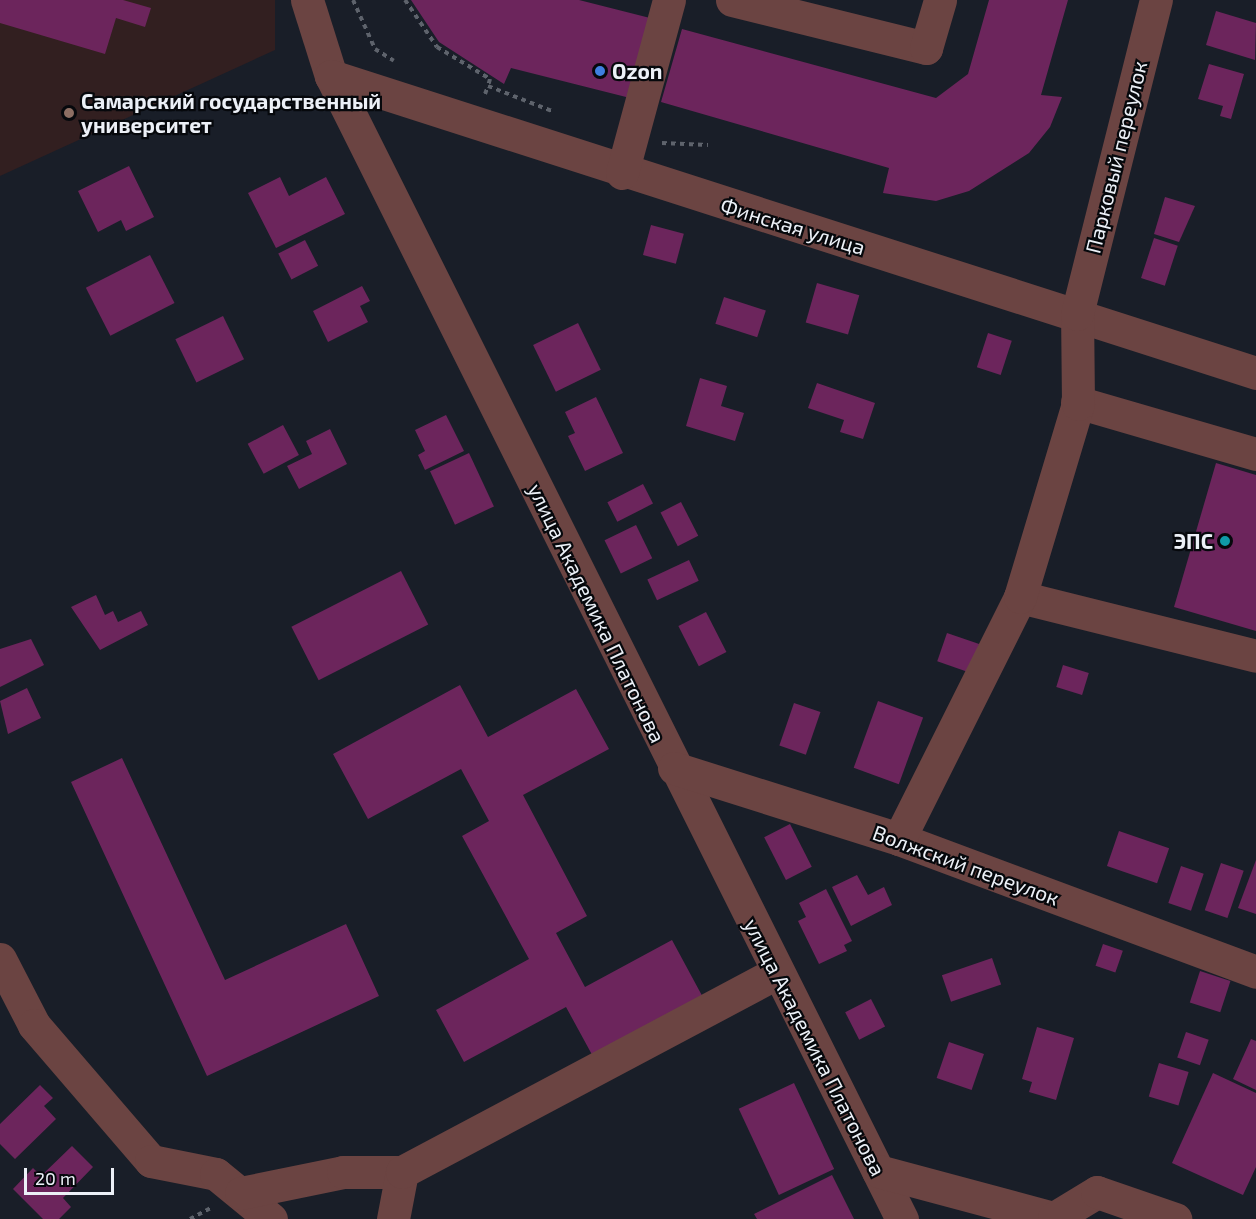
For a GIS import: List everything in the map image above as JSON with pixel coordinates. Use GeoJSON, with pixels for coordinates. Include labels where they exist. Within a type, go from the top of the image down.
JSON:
{"type":"FeatureCollection","features":[{"type":"Feature","properties":{"kind":"street","name":"улица Академика Платонова"},"geometry":{"type":"LineString","coordinates":[[307,0],[331,76],[674,768],[902,1219]]}},
{"type":"Feature","properties":{"kind":"street"},"geometry":{"type":"LineString","coordinates":[[622,173],[669,0]]}},
{"type":"Feature","properties":{"kind":"street"},"geometry":{"type":"LineString","coordinates":[[732,0],[926,48],[940,0]]}},
{"type":"Feature","properties":{"kind":"street","name":"Парковый переулок"},"geometry":{"type":"LineString","coordinates":[[899,839],[1020,597],[1077,402],[1077,314],[1156,0]]}},
{"type":"Feature","properties":{"kind":"street","name":"Финская улица"},"geometry":{"type":"LineString","coordinates":[[331,76],[622,173],[1077,314],[1161,346],[1256,373]]}},
{"type":"Feature","properties":{"kind":"street"},"geometry":{"type":"LineString","coordinates":[[1077,402],[1256,454]]}},
{"type":"Feature","properties":{"kind":"street"},"geometry":{"type":"LineString","coordinates":[[1020,597],[1256,656]]}},
{"type":"Feature","properties":{"kind":"street","name":"Волжский переулок"},"geometry":{"type":"LineString","coordinates":[[674,768],[899,839],[1256,972]]}},
{"type":"Feature","properties":{"kind":"street"},"geometry":{"type":"LineString","coordinates":[[0,959],[34,1025],[151,1161],[216,1174],[271,1219]]}},
{"type":"Feature","properties":{"kind":"street"},"geometry":{"type":"LineString","coordinates":[[241,1193],[343,1172],[402,1172],[777,973]]}},
{"type":"Feature","properties":{"kind":"street"},"geometry":{"type":"LineString","coordinates":[[393,1219],[402,1172]]}},
{"type":"Feature","properties":{"kind":"street"},"geometry":{"type":"LineString","coordinates":[[878,1172],[1054,1218],[1097,1192],[1175,1219]]}},
{"type":"Feature","properties":{"kind":"path"},"geometry":{"type":"LineString","coordinates":[[353,0],[375,49],[403,66]]}},
{"type":"Feature","properties":{"kind":"path"},"geometry":{"type":"LineString","coordinates":[[405,0],[422,32],[437,47],[490,79],[483,100],[473,97]]}},
{"type":"Feature","properties":{"kind":"path"},"geometry":{"type":"LineString","coordinates":[[488,86],[566,116]]}},
{"type":"Feature","properties":{"kind":"path"},"geometry":{"type":"LineString","coordinates":[[632,142],[708,145]]}},
{"type":"Feature","properties":{"kind":"shaded area","name":"Самарский государственный университет"},"geometry":{"type":"Polygon","coordinates":[[[0,0],[275,0],[275,50],[0,176],[0,0]]]}},
{"type":"Feature","properties":{"kind":"building"},"geometry":{"type":"Polygon","coordinates":[[[0,0],[123,0],[151,8],[145,27],[116,18],[105,54],[0,23],[0,0]]]}},
{"type":"Feature","properties":{"kind":"building"},"geometry":{"type":"Polygon","coordinates":[[[411,0],[579,0],[654,19],[634,99],[511,68],[504,84],[439,42],[411,0]]]}},
{"type":"Feature","properties":{"kind":"building"},"geometry":{"type":"Polygon","coordinates":[[[989,0],[1068,0],[1041,95],[1062,97],[1050,127],[1029,153],[969,191],[936,201],[883,193],[889,168],[661,102],[682,29],[936,98],[968,74],[989,0]]]}},
{"type":"Feature","properties":{"kind":"building"},"geometry":{"type":"Polygon","coordinates":[[[1216,11],[1256,23],[1255,60],[1206,45],[1216,11]]]}},
{"type":"Feature","properties":{"kind":"building"},"geometry":{"type":"Polygon","coordinates":[[[1209,64],[1244,74],[1231,119],[1220,116],[1223,106],[1198,99],[1209,64]]]}},
{"type":"Feature","properties":{"kind":"building"},"geometry":{"type":"Polygon","coordinates":[[[129,166],[154,217],[126,231],[121,220],[98,232],[78,191],[129,166]]]}},
{"type":"Feature","properties":{"kind":"building"},"geometry":{"type":"Polygon","coordinates":[[[280,177],[289,196],[326,177],[345,214],[276,248],[248,193],[280,177]]]}},
{"type":"Feature","properties":{"kind":"building"},"geometry":{"type":"Polygon","coordinates":[[[1165,197],[1195,206],[1179,242],[1154,234],[1165,197]]]}},
{"type":"Feature","properties":{"kind":"building"},"geometry":{"type":"Polygon","coordinates":[[[651,225],[684,234],[676,264],[643,255],[651,225]]]}},
{"type":"Feature","properties":{"kind":"building"},"geometry":{"type":"Polygon","coordinates":[[[1154,238],[1178,246],[1165,286],[1141,278],[1154,238]]]}},
{"type":"Feature","properties":{"kind":"building"},"geometry":{"type":"Polygon","coordinates":[[[305,240],[318,266],[291,279],[278,254],[305,240]]]}},
{"type":"Feature","properties":{"kind":"building"},"geometry":{"type":"Polygon","coordinates":[[[150,255],[175,303],[110,336],[86,288],[150,255]]]}},
{"type":"Feature","properties":{"kind":"building"},"geometry":{"type":"Polygon","coordinates":[[[817,283],[859,295],[848,335],[806,322],[817,283]]]}},
{"type":"Feature","properties":{"kind":"building"},"geometry":{"type":"Polygon","coordinates":[[[362,286],[370,301],[360,306],[368,322],[328,342],[313,311],[362,286]]]}},
{"type":"Feature","properties":{"kind":"building"},"geometry":{"type":"Polygon","coordinates":[[[724,297],[766,311],[757,337],[715,324],[724,297]]]}},
{"type":"Feature","properties":{"kind":"building"},"geometry":{"type":"Polygon","coordinates":[[[223,316],[244,359],[196,382],[175,339],[223,316]]]}},
{"type":"Feature","properties":{"kind":"building"},"geometry":{"type":"Polygon","coordinates":[[[578,323],[601,370],[556,392],[533,345],[578,323]]]}},
{"type":"Feature","properties":{"kind":"building"},"geometry":{"type":"Polygon","coordinates":[[[988,333],[1012,341],[1001,375],[977,367],[988,333]]]}},
{"type":"Feature","properties":{"kind":"building"},"geometry":{"type":"Polygon","coordinates":[[[700,378],[727,386],[721,406],[744,413],[735,441],[686,426],[700,378]]]}},
{"type":"Feature","properties":{"kind":"building"},"geometry":{"type":"Polygon","coordinates":[[[817,383],[875,403],[863,439],[840,432],[844,420],[808,408],[817,383]]]}},
{"type":"Feature","properties":{"kind":"building"},"geometry":{"type":"Polygon","coordinates":[[[596,397],[623,453],[585,471],[568,436],[575,433],[565,412],[596,397]]]}},
{"type":"Feature","properties":{"kind":"building"},"geometry":{"type":"Polygon","coordinates":[[[446,415],[464,451],[425,470],[418,455],[425,451],[415,430],[446,415]]]}},
{"type":"Feature","properties":{"kind":"building"},"geometry":{"type":"Polygon","coordinates":[[[283,425],[299,455],[264,474],[248,444],[283,425]]]}},
{"type":"Feature","properties":{"kind":"building"},"geometry":{"type":"Polygon","coordinates":[[[330,429],[347,464],[299,489],[287,466],[312,454],[306,441],[330,429]]]}},
{"type":"Feature","properties":{"kind":"building"},"geometry":{"type":"Polygon","coordinates":[[[469,453],[494,506],[455,525],[430,471],[469,453]]]}},
{"type":"Feature","properties":{"kind":"building","name":"ЭПС"},"geometry":{"type":"Polygon","coordinates":[[[1216,463],[1256,475],[1256,631],[1174,607],[1216,463]]]}},
{"type":"Feature","properties":{"kind":"building"},"geometry":{"type":"Polygon","coordinates":[[[643,484],[653,504],[617,522],[607,502],[643,484]]]}},
{"type":"Feature","properties":{"kind":"building"},"geometry":{"type":"Polygon","coordinates":[[[681,502],[698,536],[678,546],[661,512],[681,502]]]}},
{"type":"Feature","properties":{"kind":"building"},"geometry":{"type":"Polygon","coordinates":[[[636,525],[652,558],[621,574],[605,540],[636,525]]]}},
{"type":"Feature","properties":{"kind":"building"},"geometry":{"type":"Polygon","coordinates":[[[689,560],[699,581],[657,600],[647,579],[689,560]]]}},
{"type":"Feature","properties":{"kind":"building"},"geometry":{"type":"Polygon","coordinates":[[[401,571],[428,624],[319,680],[291,627],[401,571]]]}},
{"type":"Feature","properties":{"kind":"building"},"geometry":{"type":"Polygon","coordinates":[[[96,595],[105,615],[113,611],[118,622],[141,611],[148,625],[100,650],[71,607],[96,595]]]}},
{"type":"Feature","properties":{"kind":"building"},"geometry":{"type":"Polygon","coordinates":[[[706,612],[726,652],[699,666],[678,626],[706,612]]]}},
{"type":"Feature","properties":{"kind":"building"},"geometry":{"type":"Polygon","coordinates":[[[947,633],[979,644],[969,672],[937,661],[947,633]]]}},
{"type":"Feature","properties":{"kind":"building"},"geometry":{"type":"Polygon","coordinates":[[[31,639],[44,665],[0,687],[0,649],[31,639]]]}},
{"type":"Feature","properties":{"kind":"building"},"geometry":{"type":"Polygon","coordinates":[[[1063,665],[1089,673],[1082,695],[1056,687],[1063,665]]]}},
{"type":"Feature","properties":{"kind":"building"},"geometry":{"type":"Polygon","coordinates":[[[460,685],[488,737],[576,689],[609,749],[523,795],[587,916],[556,933],[585,987],[672,940],[706,1003],[596,1062],[566,1007],[464,1062],[436,1010],[529,959],[462,836],[489,821],[461,769],[368,819],[333,754],[460,685]]]}},
{"type":"Feature","properties":{"kind":"building"},"geometry":{"type":"Polygon","coordinates":[[[27,688],[41,718],[8,734],[0,701],[27,688]]]}},
{"type":"Feature","properties":{"kind":"building"},"geometry":{"type":"Polygon","coordinates":[[[878,701],[923,717],[899,784],[854,768],[878,701]]]}},
{"type":"Feature","properties":{"kind":"building"},"geometry":{"type":"Polygon","coordinates":[[[794,703],[820,712],[806,755],[779,746],[794,703]]]}},
{"type":"Feature","properties":{"kind":"building"},"geometry":{"type":"Polygon","coordinates":[[[122,758],[225,980],[346,924],[379,996],[207,1076],[71,782],[122,758]]]}},
{"type":"Feature","properties":{"kind":"building"},"geometry":{"type":"Polygon","coordinates":[[[790,824],[812,867],[786,880],[764,837],[790,824]]]}},
{"type":"Feature","properties":{"kind":"building"},"geometry":{"type":"Polygon","coordinates":[[[1119,831],[1169,848],[1157,883],[1107,866],[1119,831]]]}},
{"type":"Feature","properties":{"kind":"building"},"geometry":{"type":"Polygon","coordinates":[[[1256,860],[1256,914],[1238,908],[1256,860]]]}},
{"type":"Feature","properties":{"kind":"building"},"geometry":{"type":"Polygon","coordinates":[[[1221,863],[1244,871],[1227,918],[1205,910],[1221,863]]]}},
{"type":"Feature","properties":{"kind":"building"},"geometry":{"type":"Polygon","coordinates":[[[1181,866],[1204,874],[1191,911],[1168,903],[1181,866]]]}},
{"type":"Feature","properties":{"kind":"building"},"geometry":{"type":"Polygon","coordinates":[[[857,875],[868,895],[884,887],[892,905],[851,926],[832,887],[857,875]]]}},
{"type":"Feature","properties":{"kind":"building"},"geometry":{"type":"Polygon","coordinates":[[[826,889],[852,941],[844,945],[847,951],[819,964],[798,921],[806,917],[799,903],[826,889]]]}},
{"type":"Feature","properties":{"kind":"building"},"geometry":{"type":"Polygon","coordinates":[[[1103,944],[1123,951],[1115,973],[1096,966],[1103,944]]]}},
{"type":"Feature","properties":{"kind":"building"},"geometry":{"type":"Polygon","coordinates":[[[992,958],[1001,984],[951,1002],[942,975],[992,958]]]}},
{"type":"Feature","properties":{"kind":"building"},"geometry":{"type":"Polygon","coordinates":[[[1200,971],[1230,981],[1220,1012],[1190,1002],[1200,971]]]}},
{"type":"Feature","properties":{"kind":"building"},"geometry":{"type":"Polygon","coordinates":[[[871,999],[885,1027],[859,1040],[845,1012],[871,999]]]}},
{"type":"Feature","properties":{"kind":"building"},"geometry":{"type":"Polygon","coordinates":[[[1037,1027],[1074,1038],[1056,1100],[1029,1092],[1032,1082],[1022,1079],[1037,1027]]]}},
{"type":"Feature","properties":{"kind":"building"},"geometry":{"type":"Polygon","coordinates":[[[1186,1032],[1209,1040],[1200,1065],[1177,1058],[1186,1032]]]}},
{"type":"Feature","properties":{"kind":"building"},"geometry":{"type":"Polygon","coordinates":[[[1251,1039],[1256,1041],[1256,1090],[1233,1079],[1251,1039]]]}},
{"type":"Feature","properties":{"kind":"building"},"geometry":{"type":"Polygon","coordinates":[[[949,1042],[984,1054],[972,1090],[937,1078],[949,1042]]]}},
{"type":"Feature","properties":{"kind":"building"},"geometry":{"type":"Polygon","coordinates":[[[1159,1063],[1189,1072],[1178,1106],[1149,1096],[1159,1063]]]}},
{"type":"Feature","properties":{"kind":"building"},"geometry":{"type":"Polygon","coordinates":[[[1213,1073],[1256,1093],[1256,1167],[1243,1195],[1172,1163],[1213,1073]]]}},
{"type":"Feature","properties":{"kind":"building"},"geometry":{"type":"Polygon","coordinates":[[[794,1083],[834,1169],[779,1195],[739,1109],[794,1083]]]}},
{"type":"Feature","properties":{"kind":"building"},"geometry":{"type":"Polygon","coordinates":[[[40,1085],[53,1098],[44,1106],[56,1119],[15,1159],[0,1144],[0,1124],[40,1085]]]}},
{"type":"Feature","properties":{"kind":"building"},"geometry":{"type":"Polygon","coordinates":[[[72,1146],[93,1167],[63,1198],[71,1207],[59,1219],[43,1219],[13,1189],[33,1168],[41,1176],[72,1146]]]}},
{"type":"Feature","properties":{"kind":"building"},"geometry":{"type":"Polygon","coordinates":[[[832,1175],[854,1219],[757,1219],[754,1214],[832,1175]]]}},
{"type":"Feature","properties":{"kind":"place","name":"Ozon"},"geometry":{"type":"Point","coordinates":[600,71]}},
{"type":"Feature","properties":{"kind":"place","name":"Самарский государственный университет"},"geometry":{"type":"Point","coordinates":[69,113]}},
{"type":"Feature","properties":{"kind":"place","name":"ЭПС"},"geometry":{"type":"Point","coordinates":[1225,541]}}]}
